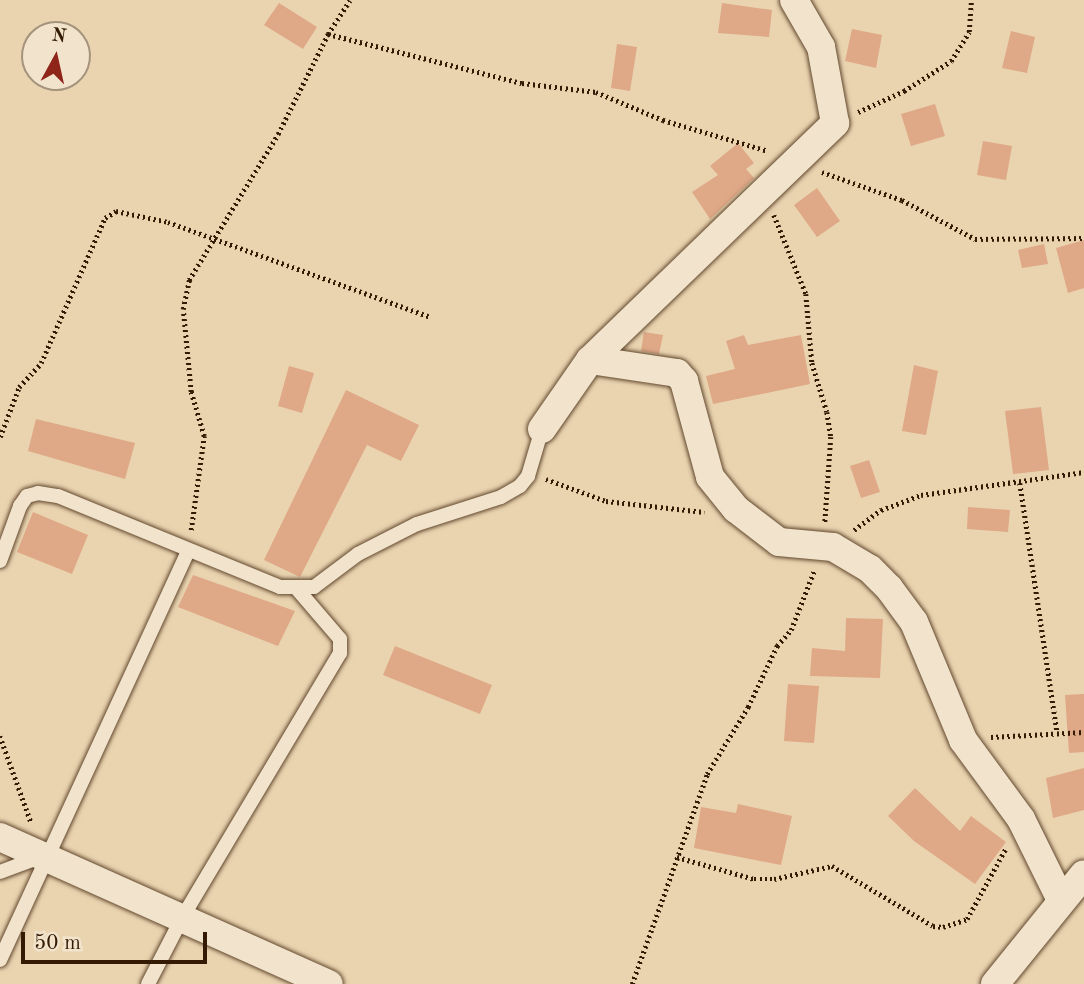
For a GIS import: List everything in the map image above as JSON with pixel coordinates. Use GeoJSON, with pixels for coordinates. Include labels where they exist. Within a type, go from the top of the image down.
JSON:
{"type":"FeatureCollection","features":[{"type":"Feature","properties":{"kind":"street"},"geometry":{"type":"LineString","coordinates":[[542,429],[590,360],[835,123],[821,47],[794,0]]}},
{"type":"Feature","properties":{"kind":"street"},"geometry":{"type":"LineString","coordinates":[[590,360],[677,373],[684,381],[710,477],[736,509],[779,542],[828,545],[870,569],[914,622],[962,740],[1021,819],[1061,900]]}},
{"type":"Feature","properties":{"kind":"street"},"geometry":{"type":"LineString","coordinates":[[0,837],[330,984]]}},
{"type":"Feature","properties":{"kind":"street"},"geometry":{"type":"LineString","coordinates":[[995,984],[1084,874]]}},
{"type":"Feature","properties":{"kind":"lane"},"geometry":{"type":"LineString","coordinates":[[0,561],[20,506],[27,496],[38,493],[58,496],[188,552],[280,587],[298,590],[314,587],[358,554],[417,524],[501,497],[528,476],[542,429]]}},
{"type":"Feature","properties":{"kind":"lane"},"geometry":{"type":"LineString","coordinates":[[0,960],[45,856],[188,552]]}},
{"type":"Feature","properties":{"kind":"lane"},"geometry":{"type":"LineString","coordinates":[[148,984],[182,918],[340,653],[340,639],[298,590]]}},
{"type":"Feature","properties":{"kind":"lane"},"geometry":{"type":"LineString","coordinates":[[0,872],[45,856]]}},
{"type":"Feature","properties":{"kind":"path"},"geometry":{"type":"LineString","coordinates":[[188,552],[204,436],[191,392],[183,309],[189,280],[278,134],[327,34],[350,0]]}},
{"type":"Feature","properties":{"kind":"path"},"geometry":{"type":"LineString","coordinates":[[835,123],[904,91],[951,61],[970,32],[971,0]]}},
{"type":"Feature","properties":{"kind":"path"},"geometry":{"type":"LineString","coordinates":[[327,34],[522,83],[596,92],[663,120],[798,160],[839,180],[902,200],[975,239],[1084,238]]}},
{"type":"Feature","properties":{"kind":"path"},"geometry":{"type":"LineString","coordinates":[[764,192],[806,294],[812,363],[827,412],[830,476],[828,545]]}},
{"type":"Feature","properties":{"kind":"path"},"geometry":{"type":"LineString","coordinates":[[0,437],[19,387],[41,363],[106,218],[116,211],[212,239],[430,317]]}},
{"type":"Feature","properties":{"kind":"path"},"geometry":{"type":"LineString","coordinates":[[632,984],[708,774],[748,707],[777,646],[791,630],[807,582],[828,545],[881,510],[921,495],[1084,472]]}},
{"type":"Feature","properties":{"kind":"path"},"geometry":{"type":"LineString","coordinates":[[528,476],[606,501],[702,512],[736,509]]}},
{"type":"Feature","properties":{"kind":"path"},"geometry":{"type":"LineString","coordinates":[[1020,483],[1057,730]]}},
{"type":"Feature","properties":{"kind":"path"},"geometry":{"type":"LineString","coordinates":[[962,740],[1057,730],[1084,732]]}},
{"type":"Feature","properties":{"kind":"path"},"geometry":{"type":"LineString","coordinates":[[0,736],[45,856]]}},
{"type":"Feature","properties":{"kind":"path"},"geometry":{"type":"LineString","coordinates":[[677,858],[754,879],[774,879],[832,866],[933,926],[956,926],[977,906],[1021,819]]}},
{"type":"Feature","properties":{"kind":"building"},"geometry":{"type":"Polygon","coordinates":[[[279,3],[317,27],[303,49],[264,25],[279,3]]]}},
{"type":"Feature","properties":{"kind":"building"},"geometry":{"type":"Polygon","coordinates":[[[722,3],[772,10],[769,37],[718,33],[722,3]]]}},
{"type":"Feature","properties":{"kind":"building"},"geometry":{"type":"Polygon","coordinates":[[[852,29],[882,35],[876,68],[845,61],[852,29]]]}},
{"type":"Feature","properties":{"kind":"building"},"geometry":{"type":"Polygon","coordinates":[[[1011,31],[1035,37],[1027,73],[1002,68],[1011,31]]]}},
{"type":"Feature","properties":{"kind":"building"},"geometry":{"type":"Polygon","coordinates":[[[617,44],[637,47],[630,91],[611,88],[617,44]]]}},
{"type":"Feature","properties":{"kind":"building"},"geometry":{"type":"Polygon","coordinates":[[[935,104],[945,136],[911,146],[901,114],[935,104]]]}},
{"type":"Feature","properties":{"kind":"building"},"geometry":{"type":"Polygon","coordinates":[[[983,141],[1012,146],[1006,180],[977,175],[983,141]]]}},
{"type":"Feature","properties":{"kind":"building"},"geometry":{"type":"Polygon","coordinates":[[[738,143],[754,163],[746,169],[754,178],[710,219],[692,192],[718,175],[710,166],[738,143]]]}},
{"type":"Feature","properties":{"kind":"building"},"geometry":{"type":"Polygon","coordinates":[[[817,188],[840,221],[817,237],[794,205],[817,188]]]}},
{"type":"Feature","properties":{"kind":"building"},"geometry":{"type":"Polygon","coordinates":[[[1084,240],[1084,288],[1068,293],[1056,248],[1084,240]]]}},
{"type":"Feature","properties":{"kind":"building"},"geometry":{"type":"Polygon","coordinates":[[[1044,244],[1048,264],[1022,268],[1018,250],[1044,244]]]}},
{"type":"Feature","properties":{"kind":"building"},"geometry":{"type":"Polygon","coordinates":[[[644,332],[663,335],[659,354],[641,351],[644,332]]]}},
{"type":"Feature","properties":{"kind":"building"},"geometry":{"type":"Polygon","coordinates":[[[744,335],[748,345],[801,335],[810,384],[713,404],[706,376],[735,369],[726,341],[744,335]]]}},
{"type":"Feature","properties":{"kind":"building"},"geometry":{"type":"Polygon","coordinates":[[[914,365],[938,371],[926,435],[902,431],[914,365]]]}},
{"type":"Feature","properties":{"kind":"building"},"geometry":{"type":"Polygon","coordinates":[[[289,366],[314,373],[302,413],[278,406],[289,366]]]}},
{"type":"Feature","properties":{"kind":"building"},"geometry":{"type":"Polygon","coordinates":[[[346,390],[419,425],[401,461],[367,445],[300,577],[264,560],[346,390]]]}},
{"type":"Feature","properties":{"kind":"building"},"geometry":{"type":"Polygon","coordinates":[[[1041,407],[1049,470],[1013,474],[1005,411],[1041,407]]]}},
{"type":"Feature","properties":{"kind":"building"},"geometry":{"type":"Polygon","coordinates":[[[36,419],[135,443],[125,479],[28,451],[36,419]]]}},
{"type":"Feature","properties":{"kind":"building"},"geometry":{"type":"Polygon","coordinates":[[[869,460],[880,492],[861,498],[850,466],[869,460]]]}},
{"type":"Feature","properties":{"kind":"building"},"geometry":{"type":"Polygon","coordinates":[[[968,507],[1010,510],[1008,532],[967,529],[968,507]]]}},
{"type":"Feature","properties":{"kind":"building"},"geometry":{"type":"Polygon","coordinates":[[[33,512],[88,535],[72,574],[17,552],[33,512]]]}},
{"type":"Feature","properties":{"kind":"building"},"geometry":{"type":"Polygon","coordinates":[[[193,575],[295,611],[278,646],[178,607],[193,575]]]}},
{"type":"Feature","properties":{"kind":"building"},"geometry":{"type":"Polygon","coordinates":[[[846,618],[883,619],[880,678],[810,676],[812,648],[845,651],[846,618]]]}},
{"type":"Feature","properties":{"kind":"building"},"geometry":{"type":"Polygon","coordinates":[[[395,646],[492,685],[480,714],[383,675],[395,646]]]}},
{"type":"Feature","properties":{"kind":"building"},"geometry":{"type":"Polygon","coordinates":[[[788,684],[819,686],[814,743],[784,741],[788,684]]]}},
{"type":"Feature","properties":{"kind":"building"},"geometry":{"type":"Polygon","coordinates":[[[1084,694],[1084,752],[1069,753],[1065,695],[1084,694]]]}},
{"type":"Feature","properties":{"kind":"building"},"geometry":{"type":"Polygon","coordinates":[[[1084,768],[1084,810],[1053,818],[1046,778],[1084,768]]]}},
{"type":"Feature","properties":{"kind":"building"},"geometry":{"type":"Polygon","coordinates":[[[915,788],[960,831],[971,816],[1006,842],[975,884],[914,841],[888,816],[915,788]]]}},
{"type":"Feature","properties":{"kind":"building"},"geometry":{"type":"Polygon","coordinates":[[[738,804],[792,816],[781,865],[694,848],[701,807],[736,813],[738,804]]]}}]}
